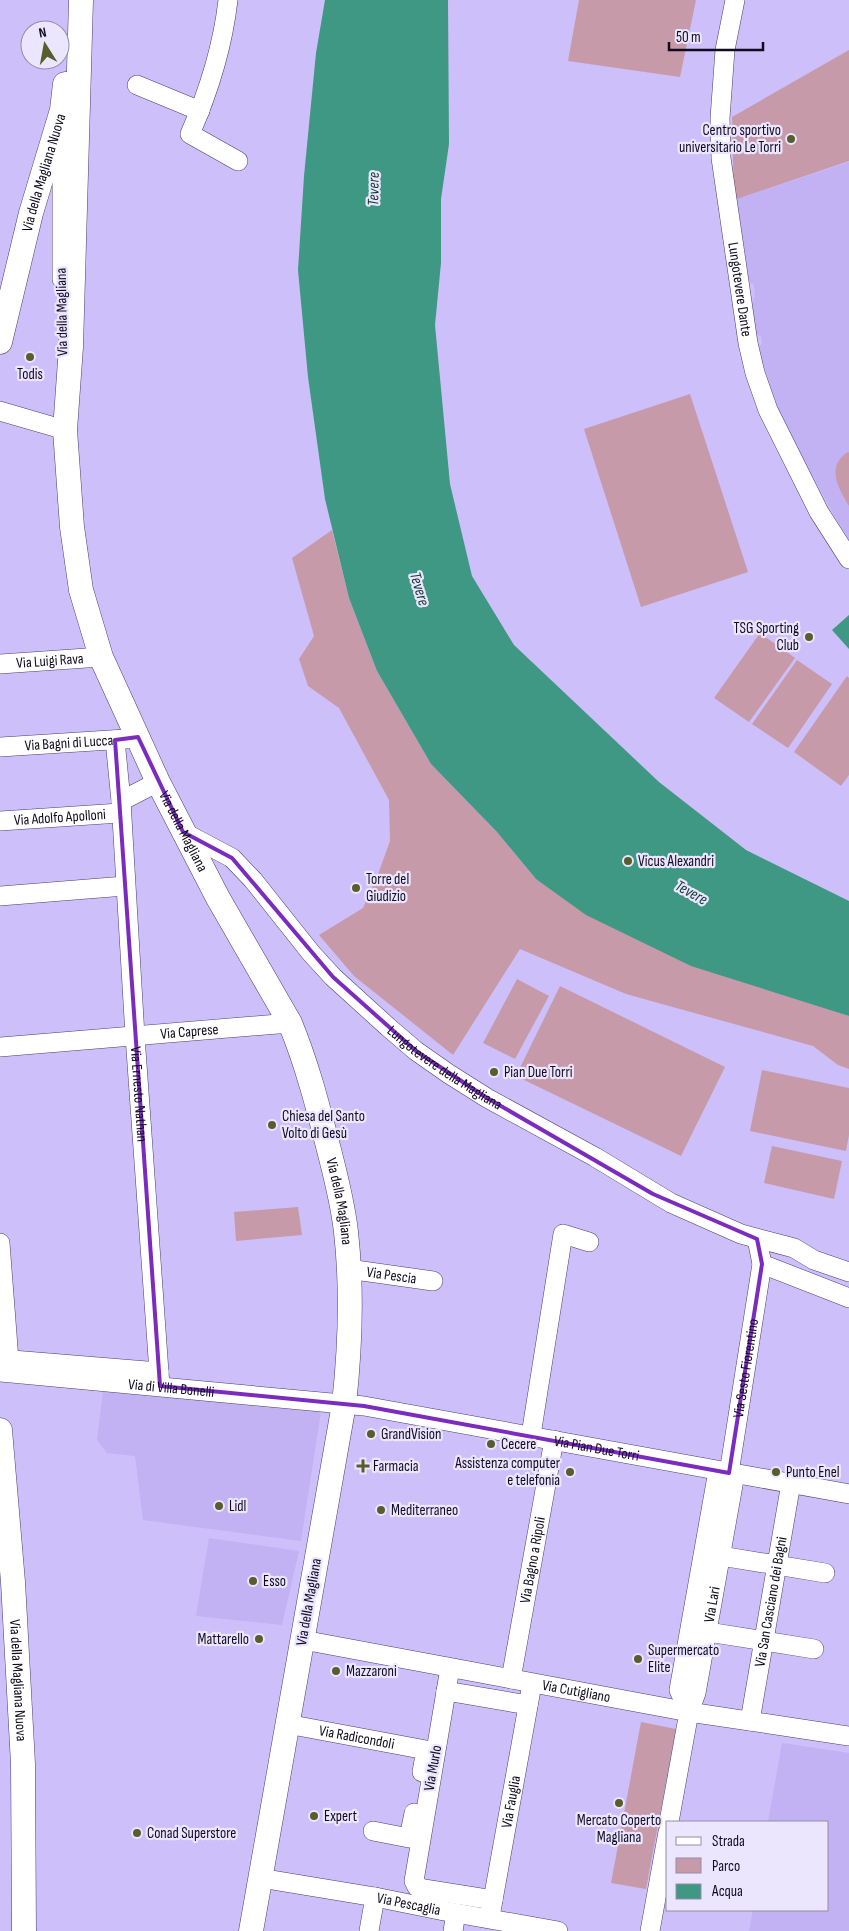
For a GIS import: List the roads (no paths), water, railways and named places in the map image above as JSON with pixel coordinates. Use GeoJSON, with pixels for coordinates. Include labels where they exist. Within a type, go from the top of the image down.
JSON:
{"type":"FeatureCollection","features":[{"type":"Feature","properties":{"kind":"main road","name":"Via della Magliana Nuova"},"geometry":{"type":"LineString","coordinates":[[0,342],[31,212],[62,110],[72,0]]}},
{"type":"Feature","properties":{"kind":"main road","name":"Via della Magliana"},"geometry":{"type":"LineString","coordinates":[[82,0],[69,201],[71,347],[65,430],[76,557],[82,590],[126,739],[158,782],[226,912],[290,1023],[307,1067],[334,1167],[342,1208],[348,1269],[348,1329],[344,1404],[251,1931]]}},
{"type":"Feature","properties":{"kind":"main road","name":"Via della Magliana Nuova"},"geometry":{"type":"LineString","coordinates":[[0,1430],[13,1582],[23,1764],[24,1931]]}},
{"type":"Feature","properties":{"kind":"street"},"geometry":{"type":"LineString","coordinates":[[228,0],[226,22],[200,111],[190,134],[238,161]]}},
{"type":"Feature","properties":{"kind":"street","name":"Lungotevere Dante"},"geometry":{"type":"LineString","coordinates":[[735,0],[725,50],[720,118],[721,158],[748,343],[755,373],[768,410],[819,512],[849,559]]}},
{"type":"Feature","properties":{"kind":"street"},"geometry":{"type":"LineString","coordinates":[[136,85],[200,111]]}},
{"type":"Feature","properties":{"kind":"street","name":"Via della Magliana"},"geometry":{"type":"LineString","coordinates":[[62,110],[69,201]]}},
{"type":"Feature","properties":{"kind":"street"},"geometry":{"type":"LineString","coordinates":[[31,212],[55,195],[69,201]]}},
{"type":"Feature","properties":{"kind":"street"},"geometry":{"type":"LineString","coordinates":[[0,411],[65,430]]}},
{"type":"Feature","properties":{"kind":"street","name":"Via Luigi Rava"},"geometry":{"type":"LineString","coordinates":[[0,664],[101,657]]}},
{"type":"Feature","properties":{"kind":"street","name":"Via Bagni di Lucca"},"geometry":{"type":"LineString","coordinates":[[0,747],[126,739]]}},
{"type":"Feature","properties":{"kind":"street","name":"Via Ernesto Nathan"},"geometry":{"type":"LineString","coordinates":[[126,739],[120,807],[160,1379]]}},
{"type":"Feature","properties":{"kind":"street"},"geometry":{"type":"LineString","coordinates":[[120,807],[158,782]]}},
{"type":"Feature","properties":{"kind":"street","name":"Via Adolfo Apolloni"},"geometry":{"type":"LineString","coordinates":[[0,821],[120,807]]}},
{"type":"Feature","properties":{"kind":"street","name":"Lungotevere della Magliana"},"geometry":{"type":"LineString","coordinates":[[183,832],[232,858],[253,880],[311,953],[333,977],[388,1028],[449,1074],[595,1157],[653,1194],[741,1234],[849,1260]]}},
{"type":"Feature","properties":{"kind":"street"},"geometry":{"type":"LineString","coordinates":[[0,896],[125,886]]}},
{"type":"Feature","properties":{"kind":"street","name":"Via Caprese"},"geometry":{"type":"LineString","coordinates":[[0,1047],[290,1023]]}},
{"type":"Feature","properties":{"kind":"street"},"geometry":{"type":"LineString","coordinates":[[531,1435],[563,1234],[589,1242]]}},
{"type":"Feature","properties":{"kind":"street"},"geometry":{"type":"LineString","coordinates":[[757,1239],[762,1264],[849,1298]]}},
{"type":"Feature","properties":{"kind":"street"},"geometry":{"type":"LineString","coordinates":[[0,1242],[2,1364]]}},
{"type":"Feature","properties":{"kind":"street","name":"Lungotevere della Magliana"},"geometry":{"type":"LineString","coordinates":[[794,1248],[814,1260],[849,1272]]}},
{"type":"Feature","properties":{"kind":"street","name":"Via Sesto Fiorentino"},"geometry":{"type":"LineString","coordinates":[[727,1473],[762,1264]]}},
{"type":"Feature","properties":{"kind":"street","name":"Via Pescia"},"geometry":{"type":"LineString","coordinates":[[348,1269],[433,1281]]}},
{"type":"Feature","properties":{"kind":"street","name":"Via di Villa Bonelli"},"geometry":{"type":"LineString","coordinates":[[2,1364],[160,1379],[344,1404]]}},
{"type":"Feature","properties":{"kind":"street","name":"Via Pian Due Torri"},"geometry":{"type":"LineString","coordinates":[[344,1404],[531,1435],[727,1473],[849,1494]]}},
{"type":"Feature","properties":{"kind":"street","name":"Via Bagno a Ripoli"},"geometry":{"type":"LineString","coordinates":[[511,1679],[554,1440]]}},
{"type":"Feature","properties":{"kind":"street"},"geometry":{"type":"LineString","coordinates":[[689,1712],[679,1690],[727,1473]]}},
{"type":"Feature","properties":{"kind":"street","name":"Via Lari"},"geometry":{"type":"LineString","coordinates":[[669,1821],[689,1712],[696,1693],[708,1632],[721,1556],[727,1473]]}},
{"type":"Feature","properties":{"kind":"street","name":"Via San Casciano dei Bagni"},"geometry":{"type":"LineString","coordinates":[[750,1720],[791,1483]]}},
{"type":"Feature","properties":{"kind":"street"},"geometry":{"type":"LineString","coordinates":[[721,1556],[825,1573]]}},
{"type":"Feature","properties":{"kind":"street"},"geometry":{"type":"LineString","coordinates":[[708,1632],[814,1649]]}},
{"type":"Feature","properties":{"kind":"street","name":"Via Cutigliano"},"geometry":{"type":"LineString","coordinates":[[303,1640],[444,1680],[511,1679],[689,1712],[849,1736]]}},
{"type":"Feature","properties":{"kind":"street"},"geometry":{"type":"LineString","coordinates":[[288,1718],[426,1736],[444,1680],[528,1705]]}},
{"type":"Feature","properties":{"kind":"street","name":"Via Murlo"},"geometry":{"type":"LineString","coordinates":[[444,1680],[414,1881],[417,1887],[491,1909]]}},
{"type":"Feature","properties":{"kind":"street","name":"Via Fauglia"},"geometry":{"type":"LineString","coordinates":[[491,1909],[532,1684]]}},
{"type":"Feature","properties":{"kind":"street","name":"Via Radicondoli"},"geometry":{"type":"LineString","coordinates":[[288,1718],[426,1750],[409,1838],[374,1831]]}},
{"type":"Feature","properties":{"kind":"street"},"geometry":{"type":"LineString","coordinates":[[650,1931],[666,1843]]}},
{"type":"Feature","properties":{"kind":"street","name":"Via Pescaglia"},"geometry":{"type":"LineString","coordinates":[[260,1878],[374,1897],[455,1922],[491,1909],[547,1930]]}},
{"type":"Feature","properties":{"kind":"street"},"geometry":{"type":"LineString","coordinates":[[369,1931],[374,1897]]}},
{"type":"Feature","properties":{"kind":"water","name":"Tevere"},"geometry":{"type":"Polygon","coordinates":[[[325,0],[448,0],[449,144],[441,199],[441,263],[435,325],[450,484],[472,576],[514,645],[659,782],[746,850],[849,901],[849,1016],[691,966],[586,915],[536,879],[497,832],[431,764],[377,671],[349,598],[325,499],[308,377],[298,270],[304,176],[316,53],[325,0]]]}},
{"type":"Feature","properties":{"kind":"water"},"geometry":{"type":"Polygon","coordinates":[[[849,615],[849,649],[832,630],[849,615]]]}},
{"type":"Feature","properties":{"kind":"place","name":"Centro sportivo universitario Le Torri"},"geometry":{"type":"Point","coordinates":[791,139]}},
{"type":"Feature","properties":{"kind":"place","name":"Todis"},"geometry":{"type":"Point","coordinates":[30,357]}},
{"type":"Feature","properties":{"kind":"place","name":"TSG Sporting Club"},"geometry":{"type":"Point","coordinates":[809,637]}},
{"type":"Feature","properties":{"kind":"place","name":"Vicus Alexandri"},"geometry":{"type":"Point","coordinates":[628,861]}},
{"type":"Feature","properties":{"kind":"place","name":"Torre del Giudizio"},"geometry":{"type":"Point","coordinates":[356,888]}},
{"type":"Feature","properties":{"kind":"place","name":"Pian Due Torri"},"geometry":{"type":"Point","coordinates":[494,1072]}},
{"type":"Feature","properties":{"kind":"place","name":"Chiesa del Santo Volto di Gesù"},"geometry":{"type":"Point","coordinates":[272,1125]}},
{"type":"Feature","properties":{"kind":"place","name":"GrandVision"},"geometry":{"type":"Point","coordinates":[371,1434]}},
{"type":"Feature","properties":{"kind":"place","name":"Cecere"},"geometry":{"type":"Point","coordinates":[491,1444]}},
{"type":"Feature","properties":{"kind":"place","name":"Farmacia"},"geometry":{"type":"Point","coordinates":[363,1466]}},
{"type":"Feature","properties":{"kind":"place","name":"Assistenza computer e telefonia"},"geometry":{"type":"Point","coordinates":[570,1472]}},
{"type":"Feature","properties":{"kind":"place","name":"Punto Enel"},"geometry":{"type":"Point","coordinates":[776,1472]}},
{"type":"Feature","properties":{"kind":"place","name":"Lidl"},"geometry":{"type":"Point","coordinates":[219,1506]}},
{"type":"Feature","properties":{"kind":"place","name":"Mediterraneo"},"geometry":{"type":"Point","coordinates":[381,1510]}},
{"type":"Feature","properties":{"kind":"place","name":"Esso"},"geometry":{"type":"Point","coordinates":[253,1581]}},
{"type":"Feature","properties":{"kind":"place","name":"Mattarello"},"geometry":{"type":"Point","coordinates":[259,1639]}},
{"type":"Feature","properties":{"kind":"place","name":"Supermercato Elite"},"geometry":{"type":"Point","coordinates":[638,1659]}},
{"type":"Feature","properties":{"kind":"place","name":"Mazzaroni"},"geometry":{"type":"Point","coordinates":[336,1671]}},
{"type":"Feature","properties":{"kind":"place","name":"Mercato Coperto Magliana"},"geometry":{"type":"Point","coordinates":[619,1803]}},
{"type":"Feature","properties":{"kind":"place","name":"Expert"},"geometry":{"type":"Point","coordinates":[314,1816]}},
{"type":"Feature","properties":{"kind":"place","name":"Conad Superstore"},"geometry":{"type":"Point","coordinates":[137,1833]}}]}
